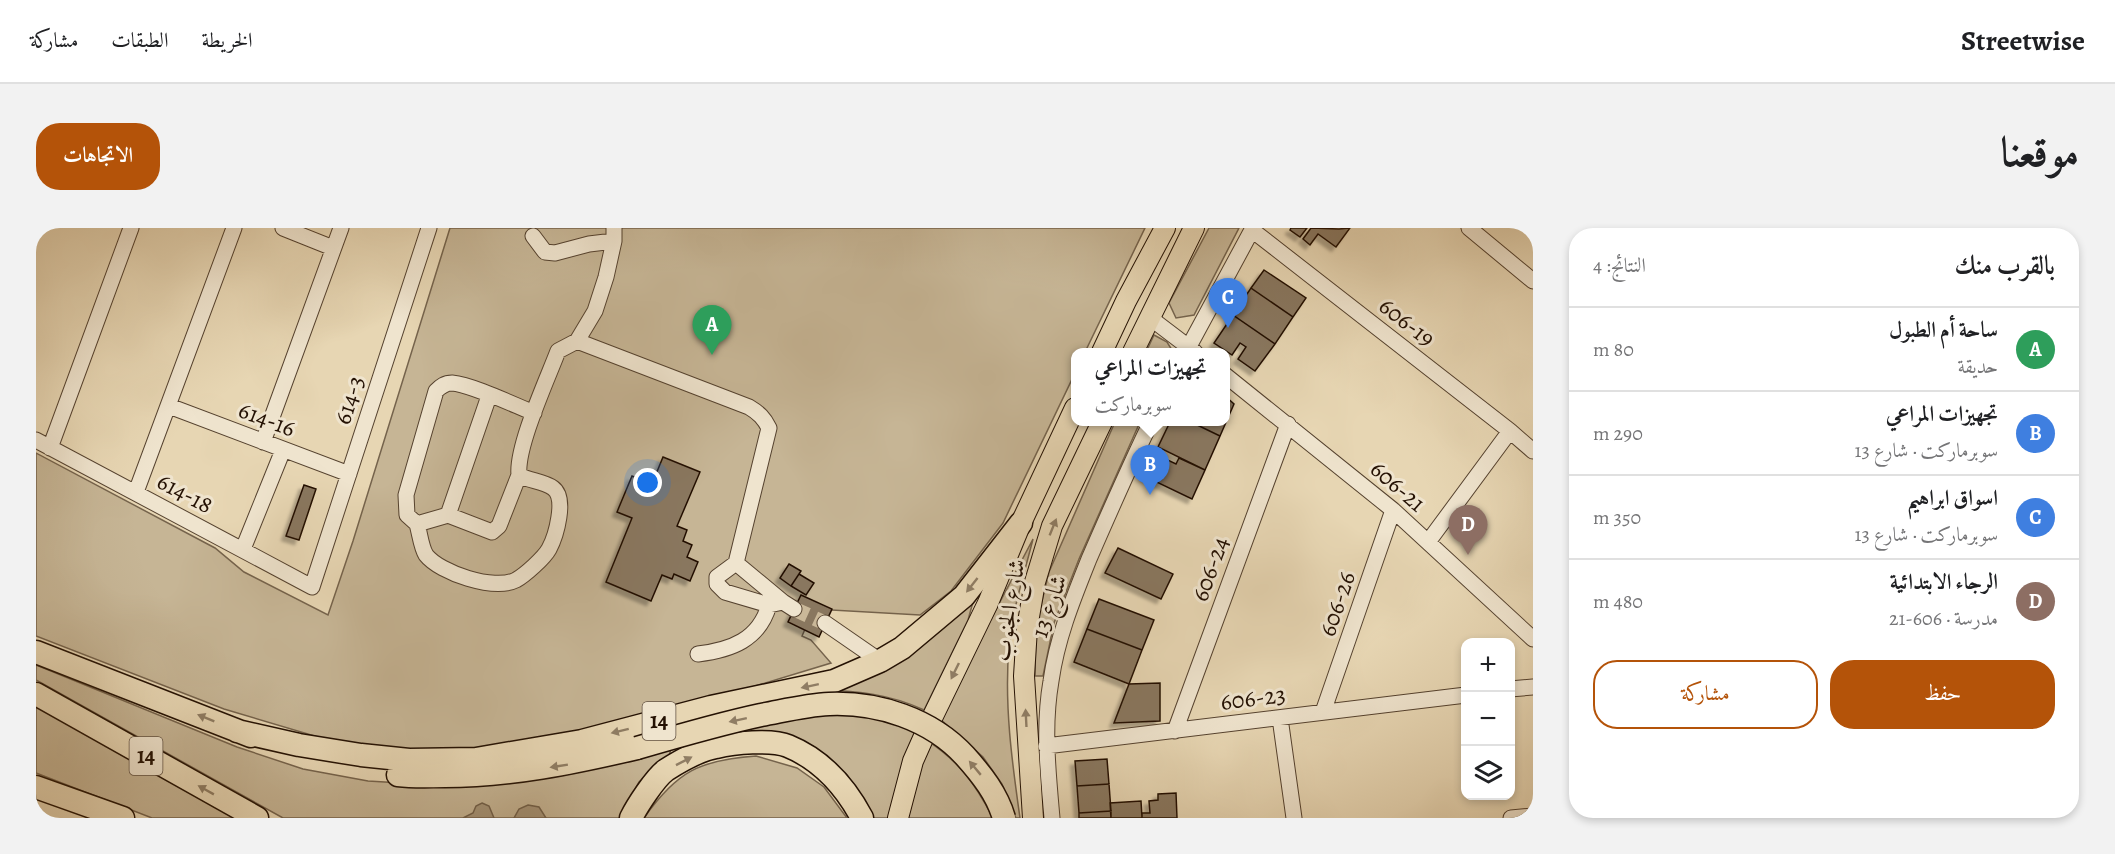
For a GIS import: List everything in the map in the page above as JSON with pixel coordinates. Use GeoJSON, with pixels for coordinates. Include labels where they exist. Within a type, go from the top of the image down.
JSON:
{"type":"FeatureCollection","features":[{"type":"Feature","properties":{"kind":"highway","name":"14"},"geometry":{"type":"LineString","coordinates":[[237,731],[299,745],[361,755],[409,760],[476,759],[582,741],[711,707],[834,681],[880,661],[902,648],[964,596],[1022,523]]}},
{"type":"Feature","properties":{"kind":"highway","name":"14"},"geometry":{"type":"LineString","coordinates":[[36,652],[237,731],[359,770],[408,776],[510,773],[572,764],[733,721],[796,708],[828,704],[884,709],[935,730],[959,750],[990,787],[1004,818]]}},
{"type":"Feature","properties":{"kind":"highway","name":"14"},"geometry":{"type":"LineString","coordinates":[[36,694],[257,818]]}},
{"type":"Feature","properties":{"kind":"highway"},"geometry":{"type":"LineString","coordinates":[[631,818],[664,771],[715,747],[756,742],[786,745],[810,758],[851,796],[862,818]]}},
{"type":"Feature","properties":{"kind":"highway"},"geometry":{"type":"LineString","coordinates":[[36,788],[98,818]]}},
{"type":"Feature","properties":{"kind":"highway"},"geometry":{"type":"LineString","coordinates":[[36,788],[123,818]]}},
{"type":"Feature","properties":{"kind":"main road"},"geometry":{"type":"LineString","coordinates":[[1104,348],[1116,323],[1179,229]]}},
{"type":"Feature","properties":{"kind":"main road"},"geometry":{"type":"LineString","coordinates":[[1135,348],[1179,229]]}},
{"type":"Feature","properties":{"kind":"main road","name":"شارع الجنوب"},"geometry":{"type":"LineString","coordinates":[[898,818],[913,761],[988,603],[1071,417]]}},
{"type":"Feature","properties":{"kind":"main road","name":"شارع الجنوب"},"geometry":{"type":"LineString","coordinates":[[1033,818],[1024,676],[1029,616],[1035,582],[1052,526],[1100,426]]}},
{"type":"Feature","properties":{"kind":"street"},"geometry":{"type":"LineString","coordinates":[[50,448],[131,228]]}},
{"type":"Feature","properties":{"kind":"street"},"geometry":{"type":"LineString","coordinates":[[136,492],[234,228]]}},
{"type":"Feature","properties":{"kind":"street"},"geometry":{"type":"LineString","coordinates":[[283,228],[333,248]]}},
{"type":"Feature","properties":{"kind":"street"},"geometry":{"type":"LineString","coordinates":[[263,442],[341,228]]}},
{"type":"Feature","properties":{"kind":"street","name":"614-3"},"geometry":{"type":"LineString","coordinates":[[312,586],[429,228]]}},
{"type":"Feature","properties":{"kind":"street"},"geometry":{"type":"LineString","coordinates":[[1469,228],[1533,281]]}},
{"type":"Feature","properties":{"kind":"street"},"geometry":{"type":"LineString","coordinates":[[1192,348],[1252,229]]}},
{"type":"Feature","properties":{"kind":"street","name":"606-19"},"geometry":{"type":"LineString","coordinates":[[1252,229],[1533,451]]}},
{"type":"Feature","properties":{"kind":"street"},"geometry":{"type":"LineString","coordinates":[[533,236],[545,252],[555,253],[614,235]]}},
{"type":"Feature","properties":{"kind":"street"},"geometry":{"type":"LineString","coordinates":[[417,524],[448,515],[492,532],[499,526],[519,475],[518,464],[534,413],[558,351],[577,341],[600,298],[614,235]]}},
{"type":"Feature","properties":{"kind":"street"},"geometry":{"type":"LineString","coordinates":[[1145,325],[1185,348]]}},
{"type":"Feature","properties":{"kind":"street"},"geometry":{"type":"LineString","coordinates":[[577,341],[749,407],[765,420],[769,429],[741,534],[736,563],[717,577],[717,584],[725,592],[782,605]]}},
{"type":"Feature","properties":{"kind":"street","name":"606-21"},"geometry":{"type":"LineString","coordinates":[[1230,379],[1393,510],[1530,630]]}},
{"type":"Feature","properties":{"kind":"street"},"geometry":{"type":"LineString","coordinates":[[519,475],[553,488],[560,497],[560,517],[549,549],[529,570],[514,581],[494,583],[464,578],[434,564],[424,553],[417,524],[407,515],[406,495],[436,391],[442,385],[451,383],[534,413]]}},
{"type":"Feature","properties":{"kind":"street"},"geometry":{"type":"LineString","coordinates":[[448,515],[489,396]]}},
{"type":"Feature","properties":{"kind":"street","name":"614-16"},"geometry":{"type":"LineString","coordinates":[[169,406],[349,474]]}},
{"type":"Feature","properties":{"kind":"street","name":"606-24"},"geometry":{"type":"LineString","coordinates":[[1175,730],[1288,424]]}},
{"type":"Feature","properties":{"kind":"street","name":"شارع 13"},"geometry":{"type":"LineString","coordinates":[[1052,818],[1046,746],[1050,681],[1066,618],[1112,506],[1149,426]]}},
{"type":"Feature","properties":{"kind":"street"},"geometry":{"type":"LineString","coordinates":[[1428,542],[1510,431]]}},
{"type":"Feature","properties":{"kind":"street","name":"614-18"},"geometry":{"type":"LineString","coordinates":[[36,440],[312,586]]}},
{"type":"Feature","properties":{"kind":"street"},"geometry":{"type":"LineString","coordinates":[[243,549],[283,450]]}},
{"type":"Feature","properties":{"kind":"street","name":"606-26"},"geometry":{"type":"LineString","coordinates":[[1323,712],[1393,510]]}},
{"type":"Feature","properties":{"kind":"street"},"geometry":{"type":"LineString","coordinates":[[736,563],[782,605]]}},
{"type":"Feature","properties":{"kind":"street"},"geometry":{"type":"LineString","coordinates":[[698,654],[718,652],[740,642],[758,630],[765,620],[782,605]]}},
{"type":"Feature","properties":{"kind":"street"},"geometry":{"type":"LineString","coordinates":[[825,623],[880,661]]}},
{"type":"Feature","properties":{"kind":"street"},"geometry":{"type":"LineString","coordinates":[[1515,689],[1533,687]]}},
{"type":"Feature","properties":{"kind":"street","name":"606-23"},"geometry":{"type":"LineString","coordinates":[[1046,746],[1461,696]]}},
{"type":"Feature","properties":{"kind":"street"},"geometry":{"type":"LineString","coordinates":[[1280,718],[1294,818]]}},
{"type":"Feature","properties":{"kind":"street"},"geometry":{"type":"LineString","coordinates":[[1511,818],[1533,816]]}},
{"type":"Feature","properties":{"kind":"shaded area"},"geometry":{"type":"Polygon","coordinates":[[[450,228],[1145,228],[1087,348],[1071,348],[1071,381],[1003,523],[951,591],[920,615],[814,609],[802,636],[811,640],[831,663],[742,690],[573,733],[498,747],[438,752],[383,748],[328,740],[224,709],[36,636],[36,453],[215,548],[244,572],[328,615],[450,228]]]}},
{"type":"Feature","properties":{"kind":"shaded area"},"geometry":{"type":"Polygon","coordinates":[[[1209,228],[1239,228],[1194,315],[1176,318],[1169,303],[1209,228]]]}},
{"type":"Feature","properties":{"kind":"shaded area"},"geometry":{"type":"Polygon","coordinates":[[[1154,335],[1167,342],[1171,348],[1148,348],[1154,335]]]}},
{"type":"Feature","properties":{"kind":"shaded area"},"geometry":{"type":"Polygon","coordinates":[[[1113,426],[1138,426],[1079,559],[1054,623],[1043,676],[1035,676],[1036,626],[1049,572],[1113,426]]]}},
{"type":"Feature","properties":{"kind":"shaded area"},"geometry":{"type":"Polygon","coordinates":[[[1033,539],[1016,606],[1009,647],[1008,711],[1020,818],[1016,818],[1002,784],[983,757],[939,718],[1033,539]]]}},
{"type":"Feature","properties":{"kind":"shaded area"},"geometry":{"type":"Polygon","coordinates":[[[973,602],[968,620],[924,710],[899,700],[874,694],[821,690],[915,649],[973,602]]]}},
{"type":"Feature","properties":{"kind":"shaded area"},"geometry":{"type":"Polygon","coordinates":[[[36,665],[237,747],[303,769],[368,781],[435,785],[672,747],[669,755],[639,782],[620,818],[283,818],[36,680],[36,665]]]}},
{"type":"Feature","properties":{"kind":"shaded area"},"geometry":{"type":"Polygon","coordinates":[[[36,705],[238,818],[152,818],[36,773],[36,705]]]}},
{"type":"Feature","properties":{"kind":"shaded area"},"geometry":{"type":"Polygon","coordinates":[[[795,714],[878,716],[917,733],[892,818],[872,818],[866,803],[847,775],[816,751],[719,737],[795,714]]]}},
{"type":"Feature","properties":{"kind":"shaded area"},"geometry":{"type":"Polygon","coordinates":[[[928,741],[949,757],[966,775],[993,818],[908,818],[928,741]]]}},
{"type":"Feature","properties":{"kind":"shaded area"},"geometry":{"type":"Polygon","coordinates":[[[756,756],[797,768],[824,787],[847,818],[644,818],[668,789],[691,771],[720,761],[756,756]]]}},
{"type":"Feature","properties":{"kind":"shaded area"},"geometry":{"type":"Polygon","coordinates":[[[482,803],[489,806],[494,818],[463,818],[473,813],[476,806],[482,803]]]}},
{"type":"Feature","properties":{"kind":"shaded area"},"geometry":{"type":"Polygon","coordinates":[[[528,805],[539,807],[546,818],[514,818],[519,809],[528,805]]]}},
{"type":"Feature","properties":{"kind":"building"},"geometry":{"type":"Polygon","coordinates":[[[1291,228],[1307,228],[1300,237],[1290,230],[1291,228]]]}},
{"type":"Feature","properties":{"kind":"building"},"geometry":{"type":"Polygon","coordinates":[[[1311,228],[1350,228],[1336,247],[1318,234],[1310,245],[1303,239],[1311,228]]]}},
{"type":"Feature","properties":{"kind":"building"},"geometry":{"type":"Polygon","coordinates":[[[1264,270],[1306,298],[1293,317],[1251,288],[1264,270]]]}},
{"type":"Feature","properties":{"kind":"building"},"geometry":{"type":"Polygon","coordinates":[[[1251,288],[1293,317],[1275,344],[1233,315],[1251,288]]]}},
{"type":"Feature","properties":{"kind":"building"},"geometry":{"type":"Polygon","coordinates":[[[1233,315],[1275,344],[1255,371],[1238,359],[1246,347],[1240,343],[1232,355],[1230,348],[1222,348],[1214,343],[1233,315]]]}},
{"type":"Feature","properties":{"kind":"building"},"geometry":{"type":"Polygon","coordinates":[[[1230,400],[1234,404],[1230,413],[1230,400]]]}},
{"type":"Feature","properties":{"kind":"building"},"geometry":{"type":"Polygon","coordinates":[[[1168,426],[1199,426],[1220,436],[1205,470],[1158,447],[1168,426]]]}},
{"type":"Feature","properties":{"kind":"building"},"geometry":{"type":"Polygon","coordinates":[[[1199,426],[1224,426],[1220,436],[1199,426]]]}},
{"type":"Feature","properties":{"kind":"building"},"geometry":{"type":"Polygon","coordinates":[[[1155,454],[1176,464],[1179,458],[1205,470],[1192,499],[1144,476],[1155,454]]]}},
{"type":"Feature","properties":{"kind":"building"},"geometry":{"type":"Polygon","coordinates":[[[663,457],[700,472],[677,526],[687,530],[683,541],[692,545],[687,557],[698,562],[690,581],[674,574],[672,579],[662,575],[651,601],[606,582],[632,518],[617,512],[632,476],[652,484],[663,457]]]}},
{"type":"Feature","properties":{"kind":"building"},"geometry":{"type":"Polygon","coordinates":[[[304,485],[316,489],[299,540],[286,536],[304,485]]]}},
{"type":"Feature","properties":{"kind":"building"},"geometry":{"type":"Polygon","coordinates":[[[1118,548],[1173,574],[1161,599],[1105,573],[1118,548]]]}},
{"type":"Feature","properties":{"kind":"building"},"geometry":{"type":"Polygon","coordinates":[[[789,564],[801,571],[791,586],[780,578],[789,564]]]}},
{"type":"Feature","properties":{"kind":"building"},"geometry":{"type":"Polygon","coordinates":[[[799,574],[814,583],[806,595],[791,586],[799,574]]]}},
{"type":"Feature","properties":{"kind":"building"},"geometry":{"type":"Polygon","coordinates":[[[801,595],[832,609],[819,637],[788,622],[801,595]]]}},
{"type":"Feature","properties":{"kind":"building"},"geometry":{"type":"Polygon","coordinates":[[[1099,599],[1154,620],[1142,650],[1087,629],[1099,599]]]}},
{"type":"Feature","properties":{"kind":"building"},"geometry":{"type":"Polygon","coordinates":[[[1087,629],[1142,650],[1129,684],[1074,662],[1087,629]]]}},
{"type":"Feature","properties":{"kind":"building"},"geometry":{"type":"Polygon","coordinates":[[[1160,683],[1160,721],[1114,723],[1129,684],[1160,683]]]}},
{"type":"Feature","properties":{"kind":"building"},"geometry":{"type":"Polygon","coordinates":[[[1107,759],[1109,784],[1077,786],[1075,761],[1107,759]]]}},
{"type":"Feature","properties":{"kind":"building"},"geometry":{"type":"Polygon","coordinates":[[[1109,784],[1111,811],[1079,813],[1077,786],[1109,784]]]}},
{"type":"Feature","properties":{"kind":"building"},"geometry":{"type":"Polygon","coordinates":[[[1176,793],[1177,818],[1142,818],[1142,813],[1150,813],[1149,801],[1158,800],[1158,794],[1176,793]]]}},
{"type":"Feature","properties":{"kind":"building"},"geometry":{"type":"Polygon","coordinates":[[[1141,801],[1142,818],[1111,818],[1110,803],[1141,801]]]}},
{"type":"Feature","properties":{"kind":"building"},"geometry":{"type":"Polygon","coordinates":[[[1111,811],[1111,818],[1079,818],[1079,813],[1111,811]]]}},
{"type":"Feature","properties":{"kind":"tunnel"},"geometry":{"type":"LineString","coordinates":[[794,609],[825,623]]}},
{"type":"Feature","properties":{"kind":"railway"},"geometry":{"type":"LineString","coordinates":[[1530,228],[1533,231]]}},
{"type":"Feature","properties":{"kind":"place","name":"اسواق ابراهيم"},"geometry":{"type":"Point","coordinates":[1228,328]}},
{"type":"Feature","properties":{"kind":"place","name":"ساحة أم الطبول"},"geometry":{"type":"Point","coordinates":[712,355]}},
{"type":"Feature","properties":{"kind":"place","name":"تجهيزات المراعي"},"geometry":{"type":"Point","coordinates":[1150,495]}},
{"type":"Feature","properties":{"kind":"place","name":"الرجاء الابتدائية"},"geometry":{"type":"Point","coordinates":[1468,555]}}]}
